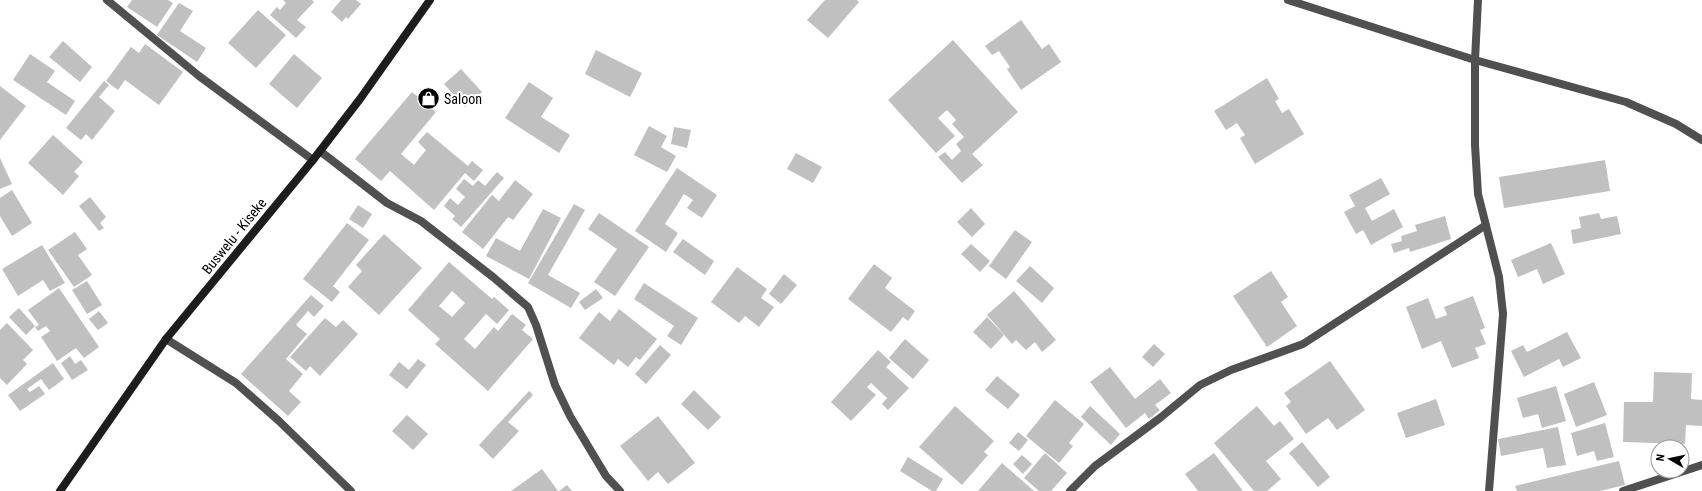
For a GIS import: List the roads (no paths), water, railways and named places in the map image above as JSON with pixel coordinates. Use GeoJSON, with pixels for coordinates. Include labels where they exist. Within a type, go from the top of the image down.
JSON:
{"type":"FeatureCollection","features":[{"type":"Feature","properties":{"kind":"main road","name":"Buswelu - Kiseke"},"geometry":{"type":"LineString","coordinates":[[60,491],[166,339],[313,160],[360,99],[430,0]]}},
{"type":"Feature","properties":{"kind":"street"},"geometry":{"type":"LineString","coordinates":[[107,0],[199,76],[313,160]]}},
{"type":"Feature","properties":{"kind":"street"},"geometry":{"type":"LineString","coordinates":[[1288,0],[1475,60],[1626,102],[1676,124],[1702,140]]}},
{"type":"Feature","properties":{"kind":"street"},"geometry":{"type":"LineString","coordinates":[[1478,0],[1475,60],[1475,146],[1478,194],[1499,277],[1503,314],[1489,491]]}},
{"type":"Feature","properties":{"kind":"street"},"geometry":{"type":"LineString","coordinates":[[320,151],[387,203],[421,221],[493,277],[528,307],[536,325],[555,385],[570,416],[606,476],[620,491]]}},
{"type":"Feature","properties":{"kind":"street"},"geometry":{"type":"LineString","coordinates":[[1070,491],[1095,466],[1160,418],[1200,385],[1231,370],[1303,344],[1486,225]]}},
{"type":"Feature","properties":{"kind":"street"},"geometry":{"type":"LineString","coordinates":[[166,339],[236,383],[279,421],[351,491]]}},
{"type":"Feature","properties":{"kind":"street"},"geometry":{"type":"LineString","coordinates":[[1623,491],[1702,465]]}},
{"type":"Feature","properties":{"kind":"place","name":"Saloon"},"geometry":{"type":"Point","coordinates":[428,99]}}]}
